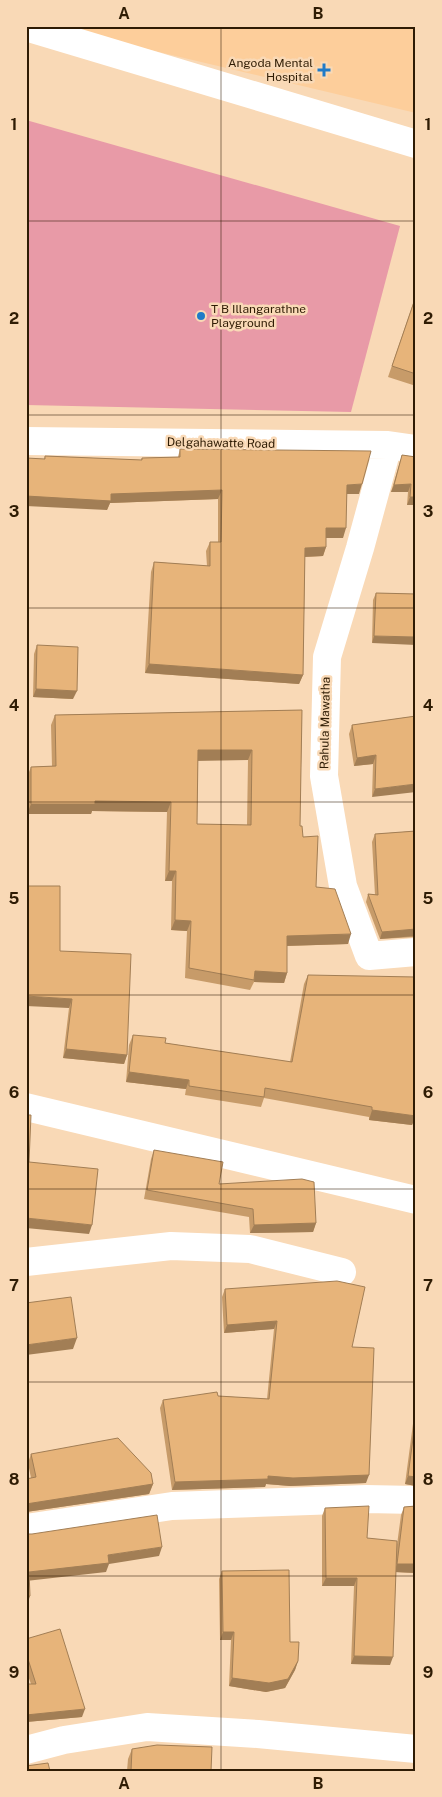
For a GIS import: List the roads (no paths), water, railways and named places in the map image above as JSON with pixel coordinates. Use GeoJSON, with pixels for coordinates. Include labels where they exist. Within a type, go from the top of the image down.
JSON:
{"type":"FeatureCollection","features":[{"type":"Feature","properties":{"kind":"street"},"geometry":{"type":"LineString","coordinates":[[26,28],[416,144]]}},
{"type":"Feature","properties":{"kind":"street","name":"Delgahawatte Road"},"geometry":{"type":"LineString","coordinates":[[26,441],[388,445],[416,449]]}},
{"type":"Feature","properties":{"kind":"street","name":"Rahula Mawatha"},"geometry":{"type":"LineString","coordinates":[[388,445],[360,548],[327,657],[324,776],[343,886],[370,956],[416,952]]}},
{"type":"Feature","properties":{"kind":"street"},"geometry":{"type":"LineString","coordinates":[[26,1107],[416,1200]]}},
{"type":"Feature","properties":{"kind":"street"},"geometry":{"type":"LineString","coordinates":[[26,1262],[181,1247],[250,1249],[342,1272]]}},
{"type":"Feature","properties":{"kind":"street"},"geometry":{"type":"LineString","coordinates":[[26,1528],[172,1506],[366,1499],[416,1500]]}},
{"type":"Feature","properties":{"kind":"street"},"geometry":{"type":"LineString","coordinates":[[26,1750],[64,1740],[146,1727],[258,1734],[416,1750]]}},
{"type":"Feature","properties":{"kind":"place","name":"Angoda Mental Hospital"},"geometry":{"type":"Point","coordinates":[324,70]}},
{"type":"Feature","properties":{"kind":"place","name":"T B Illangarathne Playground"},"geometry":{"type":"Point","coordinates":[201,316]}}]}
